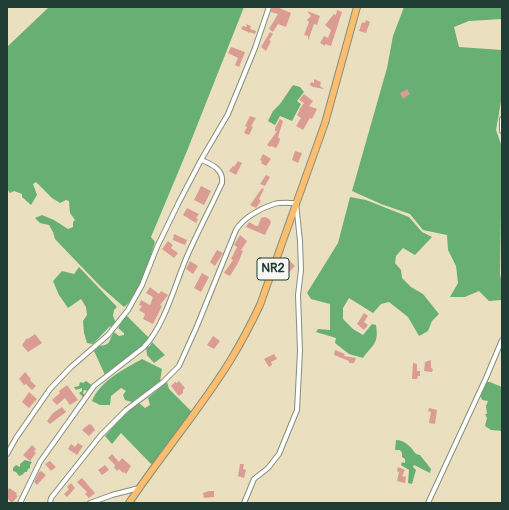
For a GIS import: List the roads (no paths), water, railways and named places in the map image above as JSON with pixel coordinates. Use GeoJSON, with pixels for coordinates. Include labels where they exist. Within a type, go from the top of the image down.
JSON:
{"type":"FeatureCollection","features":[{"type":"Feature","properties":{"kind":"highway","name":"NR2"},"geometry":{"type":"LineString","coordinates":[[129,503],[138,488],[230,361],[248,329],[262,298],[284,240],[325,123],[357,7]]}},
{"type":"Feature","properties":{"kind":"street"},"geometry":{"type":"LineString","coordinates":[[7,454],[16,438],[50,389],[71,367],[108,335],[128,310],[142,285],[160,240],[201,160],[220,130],[237,96],[269,7]]}},
{"type":"Feature","properties":{"kind":"street"},"geometry":{"type":"LineString","coordinates":[[502,119],[502,131]]}},
{"type":"Feature","properties":{"kind":"street"},"geometry":{"type":"LineString","coordinates":[[20,503],[40,462],[94,386],[150,341],[165,312],[196,236],[222,184],[223,178],[219,170],[201,160]]}},
{"type":"Feature","properties":{"kind":"street"},"geometry":{"type":"LineString","coordinates":[[50,503],[51,498],[101,435],[126,410],[163,382],[179,366],[240,223],[273,204],[296,203],[301,270],[298,295],[300,351],[297,410],[280,454],[268,468],[254,479],[244,503]]}},
{"type":"Feature","properties":{"kind":"street"},"geometry":{"type":"LineString","coordinates":[[428,503],[502,340]]}},
{"type":"Feature","properties":{"kind":"street"},"geometry":{"type":"LineString","coordinates":[[90,503],[138,488]]}}]}
